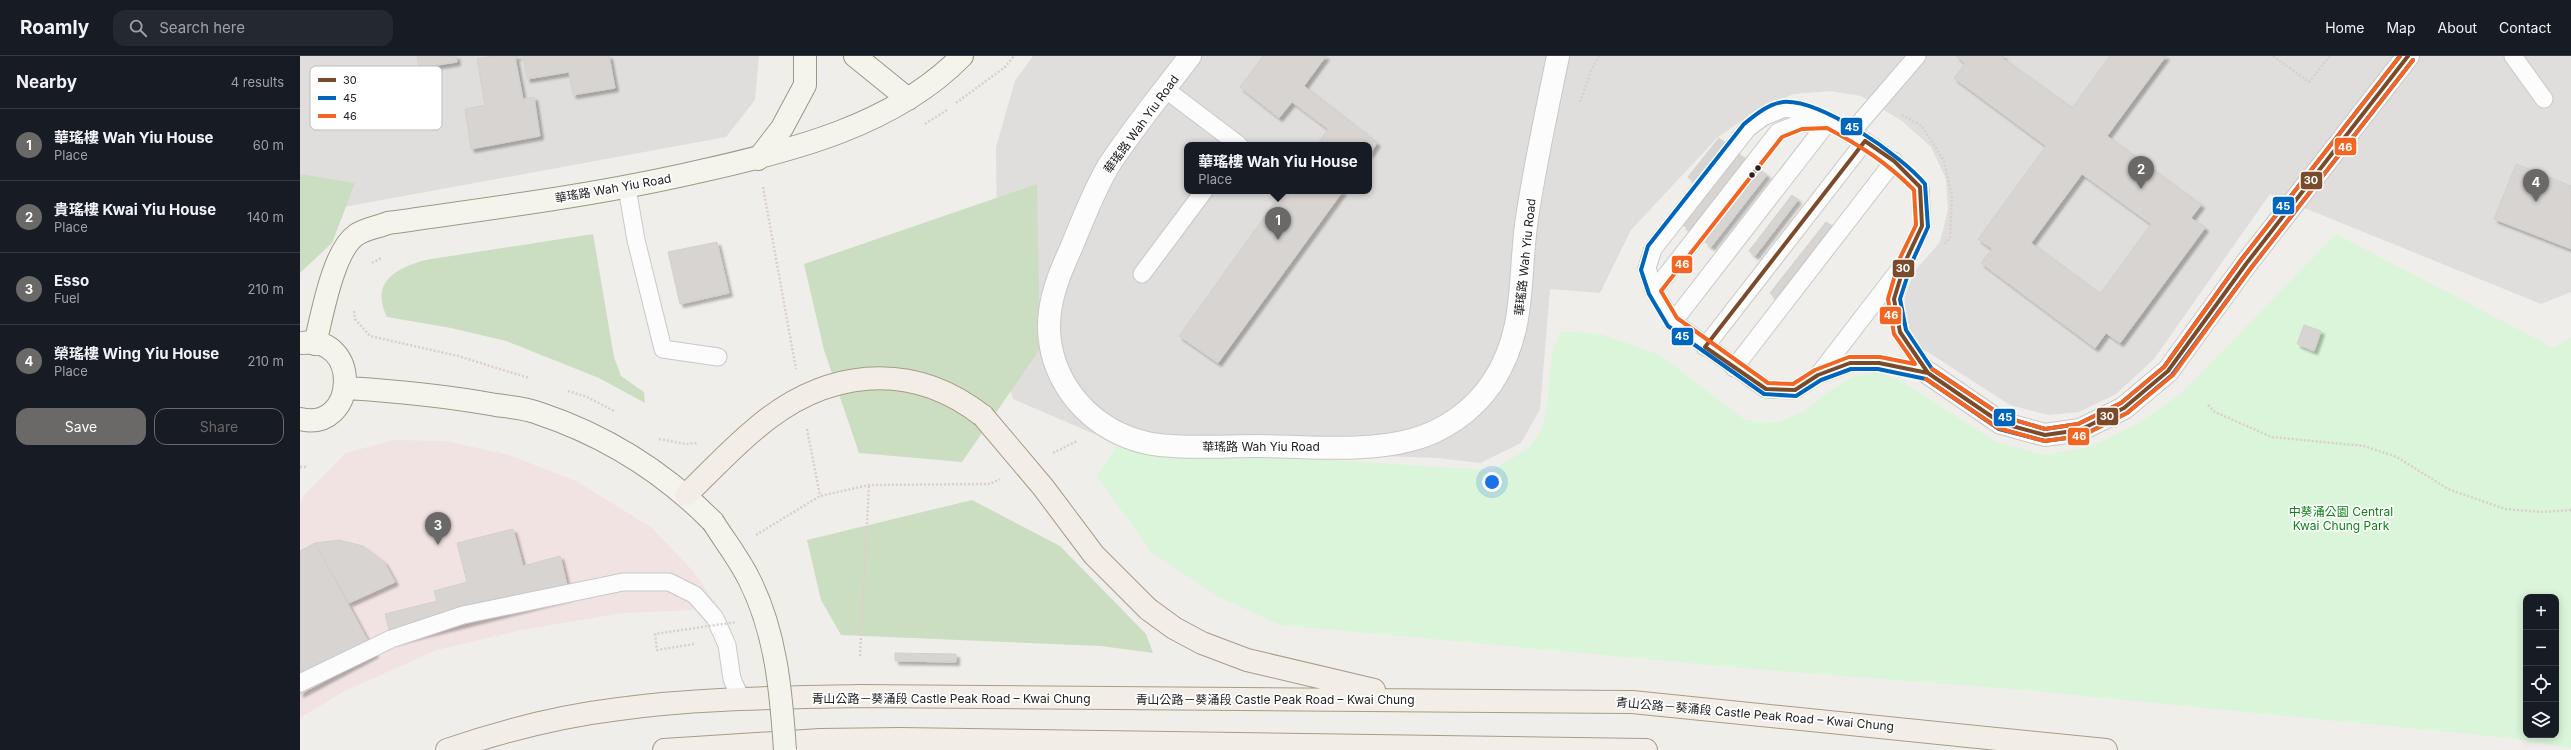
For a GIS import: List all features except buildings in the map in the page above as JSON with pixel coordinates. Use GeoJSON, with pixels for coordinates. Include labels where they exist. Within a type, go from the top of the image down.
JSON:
{"type":"FeatureCollection","features":[{"type":"Feature","properties":{"kind":"main road"},"geometry":{"type":"LineString","coordinates":[[686,495],[754,430],[801,398],[837,382],[859,378],[908,380],[941,390],[966,402],[983,416],[1043,487],[1094,555],[1148,609],[1174,628],[1202,643],[1247,660],[1411,699]]}},
{"type":"Feature","properties":{"kind":"main road","name":"青山公路－葵涌段 Castle Peak Road – Kwai Chung"},"geometry":{"type":"LineString","coordinates":[[448,750],[476,740],[551,722],[618,709],[741,699],[859,696],[1411,699],[1632,702],[2106,750]]}},
{"type":"Feature","properties":{"kind":"main road"},"geometry":{"type":"LineString","coordinates":[[664,750],[820,740],[900,738],[1487,749],[1646,750]]}},
{"type":"Feature","properties":{"kind":"street"},"geometry":{"type":"LineString","coordinates":[[758,158],[782,128],[804,85],[805,56]]}},
{"type":"Feature","properties":{"kind":"street"},"geometry":{"type":"LineString","coordinates":[[855,56],[908,99]]}},
{"type":"Feature","properties":{"kind":"street","name":"華瑤路 Wah Yiu Road"},"geometry":{"type":"LineString","coordinates":[[308,344],[340,256],[356,235],[388,223],[627,188],[758,158],[821,140],[908,99],[962,56]]}},
{"type":"Feature","properties":{"kind":"street","name":"華瑤路 Wah Yiu Road"},"geometry":{"type":"LineString","coordinates":[[1190,56],[1123,145],[1097,187],[1054,291],[1049,328],[1051,348],[1057,368],[1064,384],[1082,408],[1120,434],[1153,444],[1390,445],[1430,434],[1466,412],[1480,399],[1502,367],[1518,326],[1527,220],[1558,56]]}},
{"type":"Feature","properties":{"kind":"street"},"geometry":{"type":"LineString","coordinates":[[1545,119],[1572,56]]}},
{"type":"Feature","properties":{"kind":"street"},"geometry":{"type":"LineString","coordinates":[[1928,373],[2001,423],[2045,435],[2080,430],[2124,408],[2168,371],[2307,184],[2408,56]]}},
{"type":"Feature","properties":{"kind":"street"},"geometry":{"type":"LineString","coordinates":[[301,422],[314,420],[325,416],[342,399],[346,388],[346,376],[336,355],[326,348],[308,344]]}},
{"type":"Feature","properties":{"kind":"street"},"geometry":{"type":"LineString","coordinates":[[346,388],[414,392],[537,412],[587,432],[636,458],[686,495],[713,522],[749,578],[769,629],[781,688],[785,750]]}},
{"type":"Feature","properties":{"kind":"lane"},"geometry":{"type":"LineString","coordinates":[[1705,346],[1858,138],[1880,102],[1917,56]]}},
{"type":"Feature","properties":{"kind":"lane"},"geometry":{"type":"LineString","coordinates":[[2513,56],[2544,99]]}},
{"type":"Feature","properties":{"kind":"lane"},"geometry":{"type":"LineString","coordinates":[[1165,89],[1234,142]]}},
{"type":"Feature","properties":{"kind":"lane"},"geometry":{"type":"LineString","coordinates":[[1785,108],[1807,112],[1858,138],[1894,161],[1920,187],[1922,226],[1906,260],[1894,299],[1900,332],[1928,373],[1880,363],[1850,363],[1818,375],[1795,390],[1766,389],[1734,368],[1673,322],[1654,291],[1648,268],[1653,249],[1748,128],[1763,117],[1785,108]]}},
{"type":"Feature","properties":{"kind":"lane"},"geometry":{"type":"LineString","coordinates":[[1654,291],[1778,132],[1801,123],[1828,122]]}},
{"type":"Feature","properties":{"kind":"lane"},"geometry":{"type":"LineString","coordinates":[[1673,322],[1828,122]]}},
{"type":"Feature","properties":{"kind":"lane"},"geometry":{"type":"LineString","coordinates":[[1734,368],[1894,161]]}},
{"type":"Feature","properties":{"kind":"lane"},"geometry":{"type":"LineString","coordinates":[[627,188],[636,240],[663,349],[718,358]]}},
{"type":"Feature","properties":{"kind":"lane"},"geometry":{"type":"LineString","coordinates":[[1142,274],[1202,194]]}},
{"type":"Feature","properties":{"kind":"lane"},"geometry":{"type":"LineString","coordinates":[[1818,375],[1906,260]]}},
{"type":"Feature","properties":{"kind":"lane"},"geometry":{"type":"LineString","coordinates":[[300,683],[391,639],[463,615],[623,582],[669,582],[695,595],[715,618],[728,645],[732,679],[741,699]]}},
{"type":"Feature","properties":{"kind":"lane"},"geometry":{"type":"LineString","coordinates":[[1089,742],[1120,750]]}},
{"type":"Feature","properties":{"kind":"path"},"geometry":{"type":"LineString","coordinates":[[1579,104],[1592,69],[1599,56]]}},
{"type":"Feature","properties":{"kind":"path"},"geometry":{"type":"LineString","coordinates":[[2273,56],[2309,82],[2330,56]]}},
{"type":"Feature","properties":{"kind":"path"},"geometry":{"type":"LineString","coordinates":[[1880,102],[1922,126],[1944,161],[1952,196],[1950,237],[1942,249]]}},
{"type":"Feature","properties":{"kind":"path"},"geometry":{"type":"LineString","coordinates":[[762,184],[820,496]]}},
{"type":"Feature","properties":{"kind":"path"},"geometry":{"type":"LineString","coordinates":[[368,267],[372,262],[383,256]]}},
{"type":"Feature","properties":{"kind":"path"},"geometry":{"type":"LineString","coordinates":[[354,307],[355,319],[370,336],[458,356],[534,380]]}},
{"type":"Feature","properties":{"kind":"path"},"geometry":{"type":"LineString","coordinates":[[564,390],[587,397],[619,414]]}},
{"type":"Feature","properties":{"kind":"path"},"geometry":{"type":"LineString","coordinates":[[2208,405],[2215,412],[2272,437],[2364,446],[2390,455],[2448,489],[2504,509],[2542,512],[2571,510]]}},
{"type":"Feature","properties":{"kind":"path"},"geometry":{"type":"LineString","coordinates":[[654,438],[686,444],[699,442]]}},
{"type":"Feature","properties":{"kind":"path"},"geometry":{"type":"LineString","coordinates":[[1073,438],[1084,444]]}},
{"type":"Feature","properties":{"kind":"path"},"geometry":{"type":"LineString","coordinates":[[1051,454],[1078,441]]}},
{"type":"Feature","properties":{"kind":"path"},"geometry":{"type":"LineString","coordinates":[[300,467],[306,467]]}},
{"type":"Feature","properties":{"kind":"path"},"geometry":{"type":"LineString","coordinates":[[749,539],[820,496],[869,485],[990,484],[1004,477]]}},
{"type":"Feature","properties":{"kind":"path"},"geometry":{"type":"LineString","coordinates":[[860,656],[869,485]]}},
{"type":"Feature","properties":{"kind":"path"},"geometry":{"type":"LineString","coordinates":[[694,644],[657,650],[655,634],[736,622]]}},
{"type":"Feature","properties":{"kind":"shaded area"},"geometry":{"type":"Polygon","coordinates":[[[300,56],[759,56],[755,100],[726,137],[300,215],[300,56]]]}},
{"type":"Feature","properties":{"kind":"shaded area"},"geometry":{"type":"Polygon","coordinates":[[[1033,56],[2571,56],[2571,292],[2541,304],[2270,194],[2154,359],[2116,394],[2079,412],[2049,415],[2010,405],[1920,347],[1906,326],[1905,298],[1913,273],[1940,242],[1948,209],[1946,179],[1931,147],[1902,121],[1861,96],[1830,91],[1794,94],[1759,108],[1717,138],[1631,230],[1600,293],[1550,289],[1540,409],[1521,443],[1480,463],[1437,458],[1162,448],[1094,434],[1013,399],[998,344],[996,147],[1015,81],[1033,56]]]}},
{"type":"Feature","properties":{"kind":"shaded area"},"geometry":{"type":"Polygon","coordinates":[[[393,440],[446,441],[509,455],[578,482],[652,528],[693,571],[720,609],[622,613],[522,630],[437,650],[345,691],[300,718],[300,503],[305,494],[346,453],[393,440]]]}},
{"type":"Feature","properties":{"kind":"green space"},"geometry":{"type":"Polygon","coordinates":[[[300,174],[355,183],[332,243],[300,273],[300,174]]]}},
{"type":"Feature","properties":{"kind":"green space"},"geometry":{"type":"Polygon","coordinates":[[[1037,184],[1040,349],[962,462],[859,453],[824,350],[804,264],[1037,184]]]}},
{"type":"Feature","properties":{"kind":"green space"},"geometry":{"type":"Polygon","coordinates":[[[593,234],[614,357],[621,376],[644,392],[645,403],[599,378],[506,341],[451,328],[387,317],[383,305],[382,295],[384,286],[388,279],[404,268],[425,260],[593,234]]]}},
{"type":"Feature","properties":{"kind":"green space","name":"中葵涌公園 Central Kwai Chung Park"},"geometry":{"type":"Polygon","coordinates":[[[2336,234],[2554,348],[2571,337],[2571,748],[2509,738],[2024,690],[1764,670],[1280,625],[1219,597],[1151,552],[1097,476],[1116,447],[1492,470],[1529,447],[1540,432],[1545,418],[1552,358],[1555,344],[1561,332],[1598,333],[1660,355],[1745,420],[1776,423],[1803,412],[1828,392],[1852,377],[1879,372],[1903,382],[1996,442],[2044,455],[2090,447],[2139,423],[2183,392],[2336,234]]]}},
{"type":"Feature","properties":{"kind":"green space"},"geometry":{"type":"Polygon","coordinates":[[[972,500],[1060,546],[1146,634],[1153,653],[1101,646],[841,635],[821,600],[807,540],[972,500]]]}},
{"type":"Feature","properties":{"kind":"transit line","name":"45"},"geometry":{"type":"LineString","coordinates":[[2400,56],[2241,260],[2164,367],[2121,403],[2078,424],[2045,429],[2004,417],[1932,369],[1906,330],[1900,299],[1912,262],[1928,227],[1925,184],[1914,172],[1860,131],[1839,119],[1818,110],[1799,104],[1783,102],[1777,103],[1767,107],[1744,124],[1648,246],[1641,270],[1649,294],[1668,326],[1764,394],[1796,396],[1821,380],[1851,369],[1878,369],[1926,379],[1999,429],[2045,441],[2081,436],[2127,413],[2172,375],[2251,268],[2413,60]]}},
{"type":"Feature","properties":{"kind":"transit line","name":"46"},"geometry":{"type":"LineString","coordinates":[[1932,369],[2004,417],[2045,429],[2078,424],[2121,403],[2164,367],[2241,260],[2400,56]]}},
{"type":"Feature","properties":{"kind":"transit line","name":"30"},"geometry":{"type":"LineString","coordinates":[[1865,141],[1894,161],[1920,187],[1922,226],[1906,260],[1894,299],[1900,332],[1928,373],[2001,423],[2045,435],[2080,430],[2124,408],[2168,371],[2246,264],[2408,56]]}},
{"type":"Feature","properties":{"kind":"transit line","name":"46"},"geometry":{"type":"LineString","coordinates":[[1926,379],[1998,428],[2044,441],[2082,436],[2127,413],[2173,375],[2251,268],[2413,60]]}},
{"type":"Feature","properties":{"kind":"transit line","name":"46"},"geometry":{"type":"LineString","coordinates":[[1827,128],[1873,155],[1914,190],[1916,225],[1900,258],[1888,299],[1894,334],[1915,364],[1880,357],[1849,357],[1815,370],[1793,384],[1768,383],[1677,318],[1661,291],[1782,137],[1802,129],[1827,128]]}},
{"type":"Feature","properties":{"kind":"transit line","name":"30"},"geometry":{"type":"LineString","coordinates":[[1705,347],[1865,141]]}},
{"type":"Feature","properties":{"kind":"transit line","name":"30"},"geometry":{"type":"LineString","coordinates":[[1705,347],[1766,389],[1795,390],[1818,375],[1850,363],[1879,363],[1928,373]]}},
{"type":"Feature","properties":{"kind":"place","name":"貴瑤樓 Kwai Yiu House"},"geometry":{"type":"Point","coordinates":[2141,189]}},
{"type":"Feature","properties":{"kind":"place","name":"榮瑤樓 Wing Yiu House"},"geometry":{"type":"Point","coordinates":[2536,202]}},
{"type":"Feature","properties":{"kind":"place","name":"華瑤樓 Wah Yiu House"},"geometry":{"type":"Point","coordinates":[1278,240]}},
{"type":"Feature","properties":{"kind":"place","name":"Esso"},"geometry":{"type":"Point","coordinates":[438,545]}}]}
